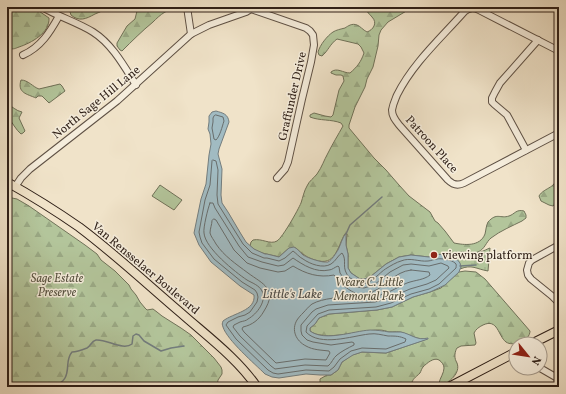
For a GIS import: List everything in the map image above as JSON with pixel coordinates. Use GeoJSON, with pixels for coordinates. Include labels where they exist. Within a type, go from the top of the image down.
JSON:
{"type":"FeatureCollection","features":[{"type":"Feature","properties":{"kind":"main road","name":"Van Rensselaer Boulevard"},"geometry":{"type":"LineString","coordinates":[[7,182],[56,212],[101,245],[223,350],[257,387]]}},
{"type":"Feature","properties":{"kind":"main road"},"geometry":{"type":"LineString","coordinates":[[547,336],[559,330]]}},
{"type":"Feature","properties":{"kind":"main road"},"geometry":{"type":"LineString","coordinates":[[449,387],[508,356]]}},
{"type":"Feature","properties":{"kind":"street"},"geometry":{"type":"LineString","coordinates":[[42,7],[82,26],[101,38],[114,53],[136,84]]}},
{"type":"Feature","properties":{"kind":"street"},"geometry":{"type":"LineString","coordinates":[[187,7],[191,34]]}},
{"type":"Feature","properties":{"kind":"street","name":"North Sage Hill Lane"},"geometry":{"type":"LineString","coordinates":[[15,187],[22,176],[38,162],[117,101],[191,34],[209,25],[246,12],[253,8]]}},
{"type":"Feature","properties":{"kind":"street","name":"Graffunder Drive"},"geometry":{"type":"LineString","coordinates":[[253,8],[306,28],[314,37],[311,62],[288,162],[285,169],[277,178]]}},
{"type":"Feature","properties":{"kind":"street","name":"Patroon Place"},"geometry":{"type":"LineString","coordinates":[[559,51],[479,10],[472,8],[468,9],[414,68],[399,92],[392,108],[393,116],[397,122],[448,180],[458,185],[559,133]]}},
{"type":"Feature","properties":{"kind":"street"},"geometry":{"type":"LineString","coordinates":[[23,55],[33,50],[43,41],[59,16]]}},
{"type":"Feature","properties":{"kind":"street"},"geometry":{"type":"LineString","coordinates":[[526,150],[507,115],[492,102],[492,98],[500,83],[538,40]]}},
{"type":"Feature","properties":{"kind":"street"},"geometry":{"type":"LineString","coordinates":[[559,245],[532,260],[529,263],[527,270],[531,279],[559,303]]}},
{"type":"Feature","properties":{"kind":"street"},"geometry":{"type":"LineString","coordinates":[[548,373],[559,379]]}},
{"type":"Feature","properties":{"kind":"green space"},"geometry":{"type":"Polygon","coordinates":[[[7,7],[33,7],[49,18],[43,33],[29,43],[14,49],[10,48],[6,34],[7,7]]]}},
{"type":"Feature","properties":{"kind":"green space"},"geometry":{"type":"Polygon","coordinates":[[[74,7],[106,7],[104,10],[89,17],[80,19],[71,15],[70,12],[74,7]]]}},
{"type":"Feature","properties":{"kind":"green space"},"geometry":{"type":"Polygon","coordinates":[[[138,7],[172,7],[158,17],[122,51],[117,46],[117,43],[127,26],[135,19],[138,7]]]}},
{"type":"Feature","properties":{"kind":"green space"},"geometry":{"type":"Polygon","coordinates":[[[364,7],[413,7],[388,22],[381,30],[373,67],[355,107],[349,128],[409,196],[430,212],[435,221],[454,243],[476,243],[483,238],[488,222],[496,216],[506,217],[517,211],[524,211],[526,218],[495,235],[478,252],[462,252],[455,254],[452,257],[443,254],[429,257],[411,255],[399,257],[386,264],[370,277],[360,279],[351,273],[348,268],[348,254],[346,245],[347,234],[345,234],[338,250],[332,258],[327,261],[315,260],[307,257],[296,248],[289,248],[279,257],[260,252],[250,246],[253,240],[274,242],[280,239],[301,203],[308,184],[319,171],[343,126],[341,123],[310,117],[310,115],[314,113],[331,117],[333,115],[339,90],[344,81],[343,76],[336,75],[331,72],[338,70],[350,73],[362,59],[364,53],[358,44],[337,39],[322,56],[319,55],[318,52],[320,46],[326,38],[336,31],[350,25],[353,24],[358,26],[367,32],[371,30],[375,22],[364,7]]]}},
{"type":"Feature","properties":{"kind":"green space"},"geometry":{"type":"Polygon","coordinates":[[[21,80],[26,81],[39,89],[60,84],[65,91],[49,103],[42,96],[38,96],[36,98],[26,94],[20,88],[21,80]]]}},
{"type":"Feature","properties":{"kind":"green space"},"geometry":{"type":"Polygon","coordinates":[[[7,104],[22,112],[19,118],[25,131],[23,133],[21,134],[19,132],[7,117],[7,104]]]}},
{"type":"Feature","properties":{"kind":"green space"},"geometry":{"type":"Polygon","coordinates":[[[555,174],[559,174],[559,201],[553,206],[541,201],[539,196],[553,185],[556,179],[555,174]]]}},
{"type":"Feature","properties":{"kind":"green space"},"geometry":{"type":"Polygon","coordinates":[[[160,185],[182,200],[174,210],[152,196],[160,185]]]}},
{"type":"Feature","properties":{"kind":"green space","name":"Sage Estate Preserve"},"geometry":{"type":"Polygon","coordinates":[[[7,197],[17,199],[29,206],[97,254],[101,260],[129,285],[147,310],[153,309],[191,335],[221,367],[222,374],[218,380],[217,387],[7,387],[7,197]]]}},
{"type":"Feature","properties":{"kind":"green space"},"geometry":{"type":"Polygon","coordinates":[[[490,248],[488,271],[471,267],[460,269],[461,267],[456,258],[459,255],[465,252],[476,253],[490,248]]]}},
{"type":"Feature","properties":{"kind":"green space"},"geometry":{"type":"Polygon","coordinates":[[[459,272],[476,272],[485,279],[530,331],[528,336],[508,336],[508,343],[503,339],[495,326],[492,324],[488,323],[482,326],[474,333],[475,345],[461,346],[457,348],[455,352],[455,359],[458,367],[456,374],[451,380],[441,385],[439,383],[444,367],[439,360],[435,359],[426,364],[420,373],[414,378],[411,385],[413,387],[324,387],[320,382],[320,379],[327,375],[331,375],[338,370],[342,362],[352,355],[362,352],[386,353],[427,339],[418,338],[400,332],[380,330],[333,336],[316,334],[310,331],[310,328],[319,318],[329,314],[377,310],[392,307],[413,297],[441,288],[459,272]]]}},
{"type":"Feature","properties":{"kind":"water","name":"Little's Lake"},"geometry":{"type":"Polygon","coordinates":[[[216,111],[223,113],[229,122],[218,154],[222,169],[222,203],[246,242],[254,249],[265,254],[279,257],[289,248],[294,247],[308,258],[328,262],[338,250],[346,233],[348,268],[351,273],[360,279],[370,277],[386,264],[399,257],[411,255],[429,257],[444,254],[456,258],[460,263],[461,267],[459,272],[445,285],[430,292],[413,297],[392,307],[377,310],[329,314],[319,318],[310,328],[310,331],[323,336],[331,336],[375,330],[401,332],[417,338],[428,339],[386,353],[362,352],[353,355],[342,362],[338,370],[331,375],[306,374],[279,378],[265,374],[235,345],[222,323],[227,318],[248,308],[254,300],[254,295],[240,286],[211,262],[199,245],[194,233],[201,199],[206,184],[211,144],[208,129],[209,116],[212,112],[216,111]]]}},
{"type":"Feature","properties":{"kind":"waterway"},"geometry":{"type":"LineString","coordinates":[[346,234],[350,225],[382,197]]}},
{"type":"Feature","properties":{"kind":"waterway"},"geometry":{"type":"LineString","coordinates":[[460,266],[476,265]]}},
{"type":"Feature","properties":{"kind":"waterway"},"geometry":{"type":"LineString","coordinates":[[56,387],[65,378],[69,358],[72,352],[87,348],[93,341],[96,340],[105,341],[120,346],[128,346],[132,344],[133,336],[136,334],[139,335],[144,341],[161,351],[184,346]]}},
{"type":"Feature","properties":{"kind":"place","name":"viewing platform"},"geometry":{"type":"Point","coordinates":[434,255]}},
{"type":"Feature","properties":{"kind":"park label","name":"Weare C. Little Memorial Park"},"geometry":{"type":"Point","coordinates":[369,289]}}]}
